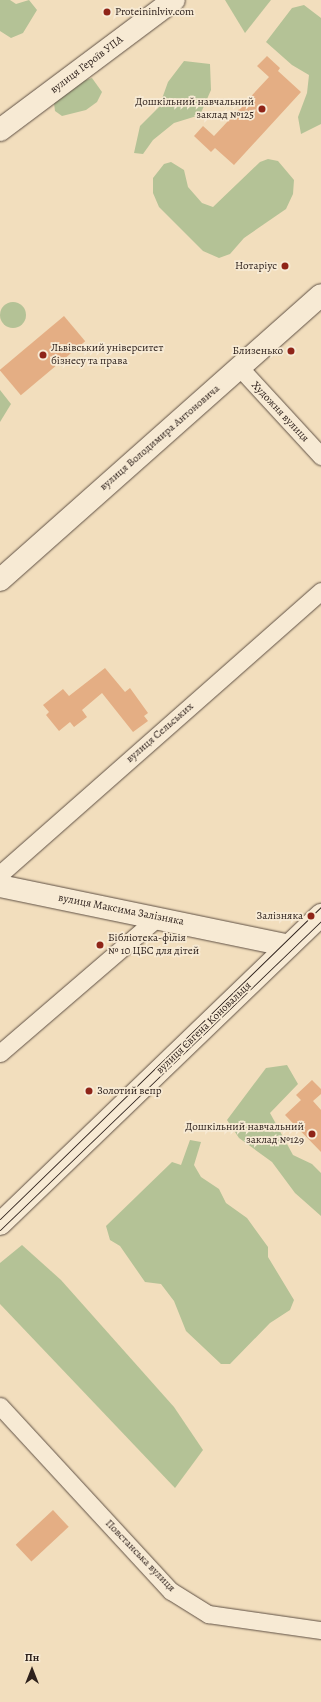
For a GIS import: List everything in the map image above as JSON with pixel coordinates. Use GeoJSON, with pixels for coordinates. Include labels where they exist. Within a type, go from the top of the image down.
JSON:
{"type":"FeatureCollection","features":[{"type":"Feature","properties":{"kind":"street","name":"вулиця Героїв УПА"},"geometry":{"type":"LineString","coordinates":[[0,130],[174,0]]}},
{"type":"Feature","properties":{"kind":"street","name":"вулиця Володимира Антоновича"},"geometry":{"type":"LineString","coordinates":[[0,580],[321,295]]}},
{"type":"Feature","properties":{"kind":"street","name":"Художня вулиця"},"geometry":{"type":"LineString","coordinates":[[240,368],[321,456]]}},
{"type":"Feature","properties":{"kind":"street","name":"вулиця Сельських"},"geometry":{"type":"LineString","coordinates":[[0,874],[321,591]]}},
{"type":"Feature","properties":{"kind":"street","name":"вулиця Максима Залізняка"},"geometry":{"type":"LineString","coordinates":[[0,886],[158,917],[289,946]]}},
{"type":"Feature","properties":{"kind":"street","name":"вулиця Євгена Коновальця"},"geometry":{"type":"LineString","coordinates":[[0,1224],[321,915]]}},
{"type":"Feature","properties":{"kind":"street"},"geometry":{"type":"LineString","coordinates":[[0,1053],[158,917]]}},
{"type":"Feature","properties":{"kind":"street","name":"Повстанська вулиця"},"geometry":{"type":"LineString","coordinates":[[0,1406],[171,1591],[208,1614],[321,1630]]}},
{"type":"Feature","properties":{"kind":"green space"},"geometry":{"type":"Polygon","coordinates":[[[0,0],[10,0],[16,4],[29,0],[37,10],[23,33],[11,38],[0,31],[0,0]]]}},
{"type":"Feature","properties":{"kind":"green space"},"geometry":{"type":"Polygon","coordinates":[[[225,0],[271,0],[245,33],[225,0]]]}},
{"type":"Feature","properties":{"kind":"green space"},"geometry":{"type":"Polygon","coordinates":[[[304,5],[321,18],[321,124],[301,134],[298,117],[307,93],[309,75],[292,65],[266,42],[292,8],[304,5]]]}},
{"type":"Feature","properties":{"kind":"green space"},"geometry":{"type":"Polygon","coordinates":[[[184,61],[210,64],[211,90],[200,115],[174,123],[153,140],[143,154],[134,153],[140,126],[159,107],[168,82],[184,61]]]}},
{"type":"Feature","properties":{"kind":"green space"},"geometry":{"type":"Polygon","coordinates":[[[92,78],[102,92],[97,102],[86,110],[62,116],[55,111],[54,103],[83,81],[92,78]]]}},
{"type":"Feature","properties":{"kind":"green space"},"geometry":{"type":"Polygon","coordinates":[[[268,159],[278,161],[294,180],[293,194],[286,209],[244,238],[230,254],[219,258],[203,251],[159,207],[153,193],[153,178],[164,164],[171,162],[184,170],[188,187],[202,203],[213,207],[260,162],[268,159]]]}},
{"type":"Feature","properties":{"kind":"green space"},"geometry":{"type":"Polygon","coordinates":[[[13,302],[23,305],[26,315],[23,325],[13,328],[3,325],[0,315],[3,305],[13,302]]]}},
{"type":"Feature","properties":{"kind":"green space"},"geometry":{"type":"Polygon","coordinates":[[[0,390],[11,404],[0,422],[0,390]]]}},
{"type":"Feature","properties":{"kind":"green space"},"geometry":{"type":"Polygon","coordinates":[[[287,1065],[298,1084],[270,1113],[293,1155],[312,1164],[321,1173],[321,1216],[295,1193],[272,1162],[239,1138],[227,1120],[266,1068],[287,1065]]]}},
{"type":"Feature","properties":{"kind":"green space"},"geometry":{"type":"Polygon","coordinates":[[[190,1140],[201,1142],[194,1165],[201,1177],[219,1189],[226,1203],[247,1218],[268,1247],[268,1257],[294,1300],[290,1310],[270,1323],[230,1364],[221,1364],[186,1331],[174,1301],[161,1284],[145,1282],[120,1246],[110,1240],[106,1226],[172,1162],[181,1165],[190,1140]]]}},
{"type":"Feature","properties":{"kind":"green space"},"geometry":{"type":"Polygon","coordinates":[[[22,1245],[61,1280],[174,1407],[203,1450],[175,1488],[0,1304],[0,1263],[22,1245]]]}},
{"type":"Feature","properties":{"kind":"building","name":"Дошкільний навчальний заклад №125"},"geometry":{"type":"Polygon","coordinates":[[[267,56],[280,68],[278,71],[301,92],[234,165],[215,148],[211,152],[194,136],[203,126],[214,136],[269,77],[257,66],[267,56]]]}},
{"type":"Feature","properties":{"kind":"building","name":"Львівський університет бізнесу та права"},"geometry":{"type":"Polygon","coordinates":[[[64,316],[85,341],[21,395],[0,370],[64,316]]]}},
{"type":"Feature","properties":{"kind":"building"},"geometry":{"type":"Polygon","coordinates":[[[105,668],[125,692],[130,688],[148,713],[144,716],[148,721],[133,732],[102,693],[82,710],[87,717],[74,727],[70,722],[59,731],[46,715],[49,712],[43,705],[63,689],[69,696],[105,668]]]}},
{"type":"Feature","properties":{"kind":"building","name":"Дошкільний навчальний заклад №129"},"geometry":{"type":"Polygon","coordinates":[[[312,1080],[321,1089],[321,1094],[313,1101],[321,1110],[321,1152],[285,1115],[301,1100],[296,1095],[312,1080]]]}},
{"type":"Feature","properties":{"kind":"building"},"geometry":{"type":"Polygon","coordinates":[[[53,1510],[69,1527],[31,1562],[16,1545],[53,1510]]]}},
{"type":"Feature","properties":{"kind":"tram line"},"geometry":{"type":"LineString","coordinates":[[0,1219],[321,907]]}},
{"type":"Feature","properties":{"kind":"tram line"},"geometry":{"type":"LineString","coordinates":[[0,1230],[321,921]]}},
{"type":"Feature","properties":{"kind":"place","name":"Proteininlviv.com"},"geometry":{"type":"Point","coordinates":[107,12]}},
{"type":"Feature","properties":{"kind":"place","name":"Дошкільний навчальний заклад №125"},"geometry":{"type":"Point","coordinates":[262,109]}},
{"type":"Feature","properties":{"kind":"place","name":"Нотаріус"},"geometry":{"type":"Point","coordinates":[285,266]}},
{"type":"Feature","properties":{"kind":"place","name":"Близенько"},"geometry":{"type":"Point","coordinates":[291,351]}},
{"type":"Feature","properties":{"kind":"place","name":"Львівський університет бізнесу та права"},"geometry":{"type":"Point","coordinates":[43,355]}},
{"type":"Feature","properties":{"kind":"place","name":"Залізняка"},"geometry":{"type":"Point","coordinates":[311,916]}},
{"type":"Feature","properties":{"kind":"place","name":"Бібліотека-філія № 10 ЦБС для дітей"},"geometry":{"type":"Point","coordinates":[100,945]}},
{"type":"Feature","properties":{"kind":"place","name":"Золотий вепр"},"geometry":{"type":"Point","coordinates":[89,1091]}},
{"type":"Feature","properties":{"kind":"place","name":"Дошкільний навчальний заклад №129"},"geometry":{"type":"Point","coordinates":[312,1134]}}]}
